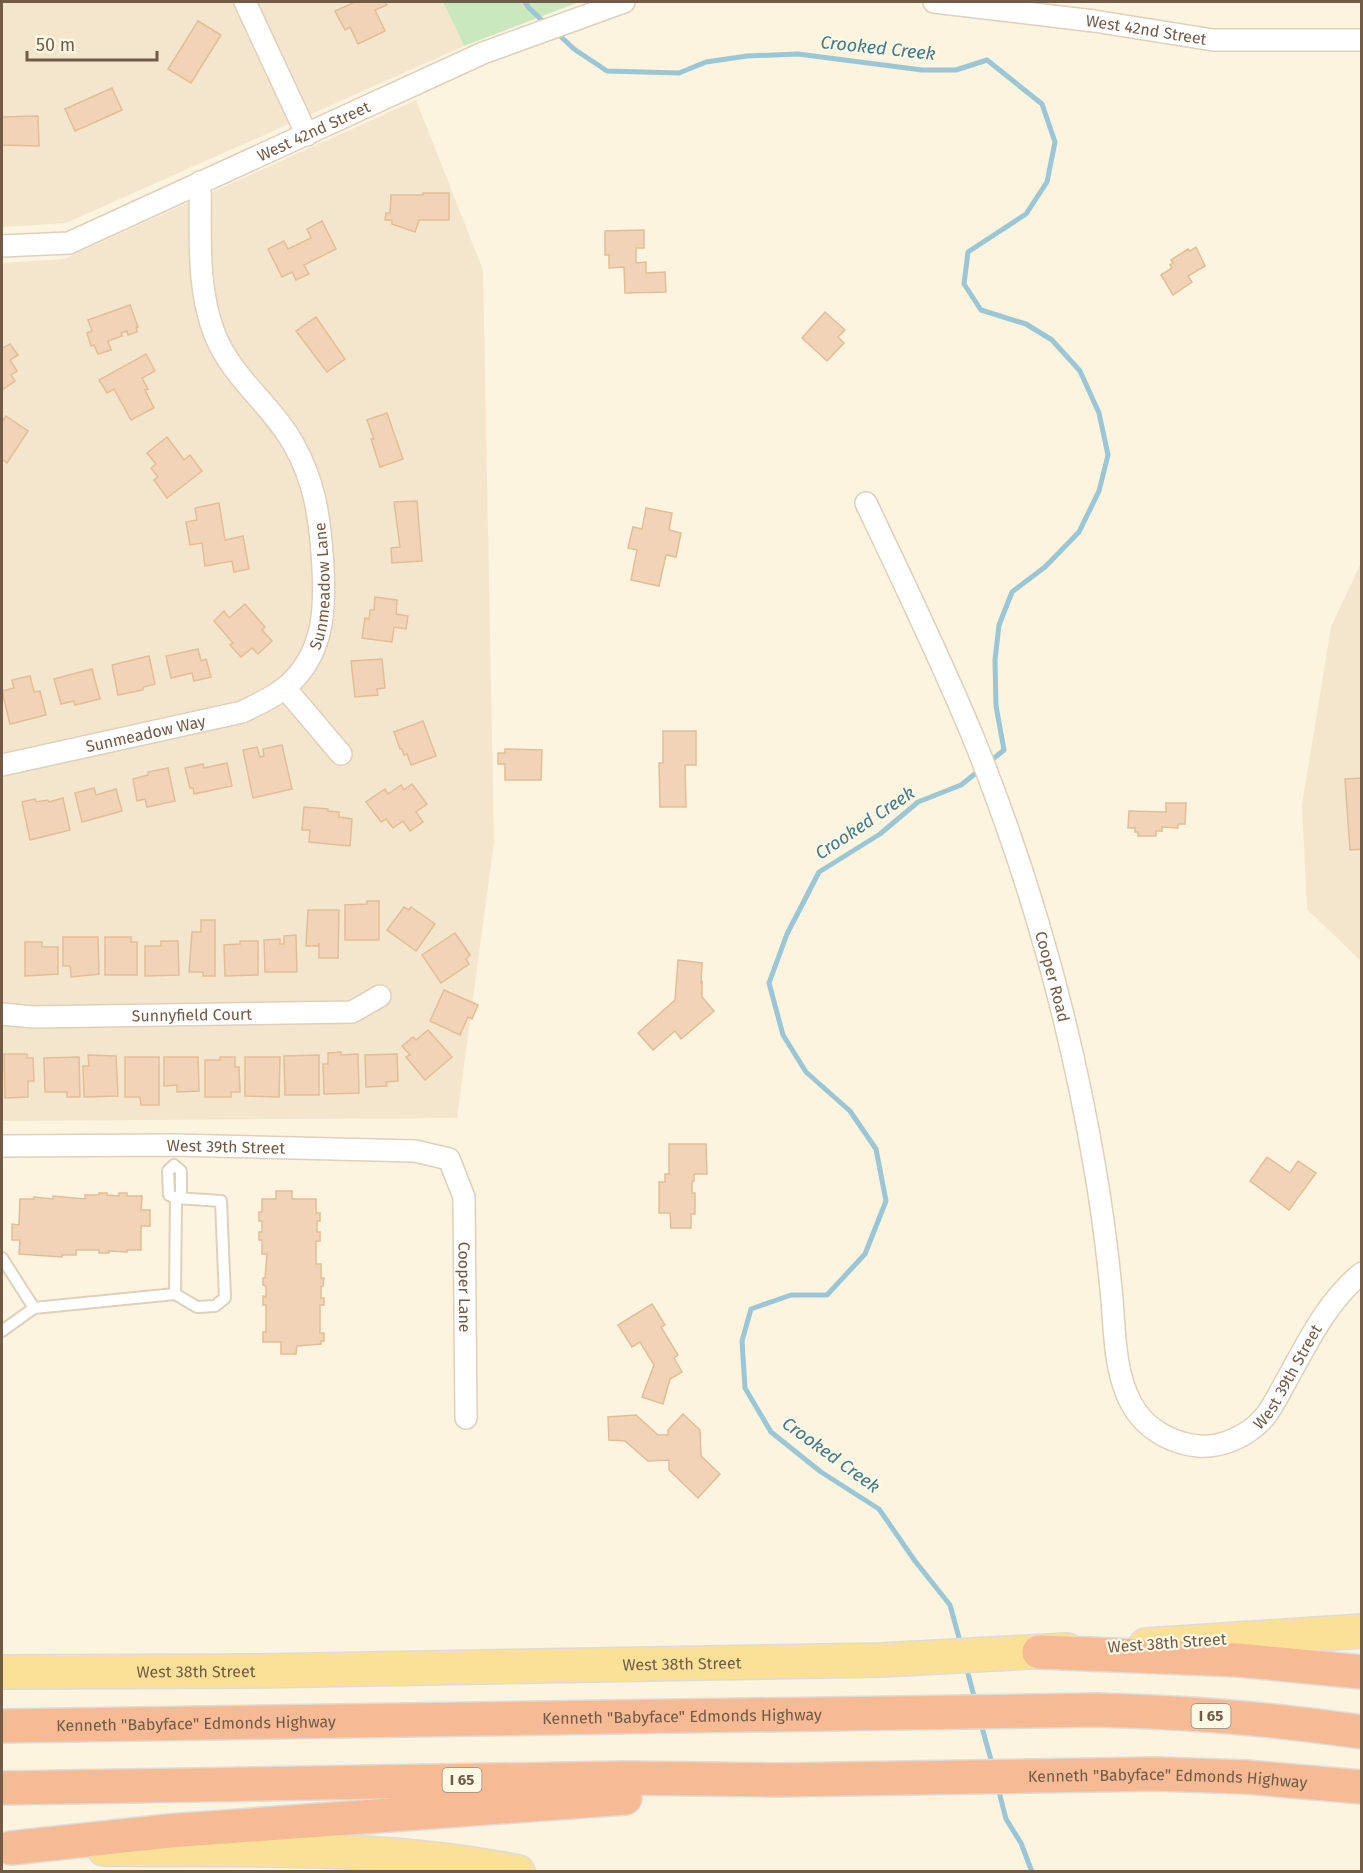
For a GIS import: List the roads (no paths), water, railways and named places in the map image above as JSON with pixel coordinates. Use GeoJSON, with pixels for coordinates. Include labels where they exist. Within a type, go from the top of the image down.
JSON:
{"type":"FeatureCollection","features":[{"type":"Feature","properties":{"kind":"highway"},"geometry":{"type":"LineString","coordinates":[[1039,1652],[1227,1659],[1362,1672]]}},
{"type":"Feature","properties":{"kind":"highway","name":"Kenneth \"Babyface\" Edmonds Highway"},"geometry":{"type":"LineString","coordinates":[[2,1726],[901,1712],[1126,1711],[1263,1720],[1362,1732]]}},
{"type":"Feature","properties":{"kind":"highway","name":"Kenneth \"Babyface\" Edmonds Highway"},"geometry":{"type":"LineString","coordinates":[[2,1788],[624,1778],[778,1780],[1081,1774],[1204,1775],[1362,1787]]}},
{"type":"Feature","properties":{"kind":"highway"},"geometry":{"type":"LineString","coordinates":[[6,1848],[169,1831],[625,1798],[778,1780]]}},
{"type":"Feature","properties":{"kind":"main road","name":"West 38th Street"},"geometry":{"type":"LineString","coordinates":[[2,1672],[269,1671],[882,1660],[1362,1631]]}},
{"type":"Feature","properties":{"kind":"main road"},"geometry":{"type":"LineString","coordinates":[[6,1848],[269,1849],[366,1852],[448,1860],[518,1872]]}},
{"type":"Feature","properties":{"kind":"street"},"geometry":{"type":"LineString","coordinates":[[245,2],[307,135]]}},
{"type":"Feature","properties":{"kind":"street","name":"West 42nd Street"},"geometry":{"type":"LineString","coordinates":[[934,2],[1008,6],[1213,40],[1362,40]]}},
{"type":"Feature","properties":{"kind":"street","name":"West 42nd Street"},"geometry":{"type":"LineString","coordinates":[[2,246],[69,243],[503,45],[617,4]]}},
{"type":"Feature","properties":{"kind":"street","name":"Sunmeadow Lane"},"geometry":{"type":"LineString","coordinates":[[200,182],[203,292],[211,326],[235,370],[294,444],[308,473],[317,504],[324,577],[323,619],[309,657],[285,688]]}},
{"type":"Feature","properties":{"kind":"street","name":"Cooper Road"},"geometry":{"type":"LineString","coordinates":[[866,503],[930,638],[974,740],[1038,923],[1076,1071],[1102,1217],[1121,1375],[1132,1405],[1141,1418],[1159,1434],[1190,1445]]}},
{"type":"Feature","properties":{"kind":"street"},"geometry":{"type":"LineString","coordinates":[[285,688],[341,754]]}},
{"type":"Feature","properties":{"kind":"street","name":"Sunmeadow Way"},"geometry":{"type":"LineString","coordinates":[[2,765],[242,712],[270,699],[285,688]]}},
{"type":"Feature","properties":{"kind":"street","name":"Sunnyfield Court"},"geometry":{"type":"LineString","coordinates":[[2,1014],[33,1017],[352,1012],[380,996]]}},
{"type":"Feature","properties":{"kind":"street","name":"West 39th Street"},"geometry":{"type":"LineString","coordinates":[[2,1146],[174,1155],[415,1151],[449,1159]]}},
{"type":"Feature","properties":{"kind":"street","name":"Cooper Lane"},"geometry":{"type":"LineString","coordinates":[[449,1159],[464,1197],[466,1418]]}},
{"type":"Feature","properties":{"kind":"street","name":"West 39th Street"},"geometry":{"type":"LineString","coordinates":[[1190,1445],[1206,1446],[1238,1438],[1263,1419],[1326,1311],[1348,1284],[1362,1273]]}},
{"type":"Feature","properties":{"kind":"lane"},"geometry":{"type":"LineString","coordinates":[[174,1155],[180,1171],[181,1194],[176,1198]]}},
{"type":"Feature","properties":{"kind":"lane"},"geometry":{"type":"LineString","coordinates":[[2,1331],[34,1308],[175,1294],[197,1307],[215,1306],[225,1298],[221,1201],[176,1198]]}},
{"type":"Feature","properties":{"kind":"lane"},"geometry":{"type":"LineString","coordinates":[[175,1294],[176,1198]]}},
{"type":"Feature","properties":{"kind":"lane"},"geometry":{"type":"LineString","coordinates":[[2,1258],[34,1308]]}},
{"type":"Feature","properties":{"kind":"waterway","name":"Crooked Creek"},"geometry":{"type":"LineString","coordinates":[[525,2],[546,24]]}},
{"type":"Feature","properties":{"kind":"waterway","name":"Crooked Creek"},"geometry":{"type":"LineString","coordinates":[[556,32],[574,49],[607,71],[679,73],[706,62],[747,56],[798,54],[922,70],[956,70],[987,60],[1042,104],[1055,142],[1047,182],[1026,214],[968,252],[964,284],[981,310],[1026,324],[1052,340],[1080,371],[1099,413],[1108,455],[1099,491],[1079,532],[1045,567],[1012,592],[999,625],[995,660],[996,706],[1004,750],[988,763]]}},
{"type":"Feature","properties":{"kind":"waterway","name":"Crooked Creek"},"geometry":{"type":"LineString","coordinates":[[961,1645],[950,1605],[915,1561],[879,1509],[821,1472],[771,1432],[745,1388],[742,1341],[751,1309],[791,1295],[827,1295],[865,1254],[886,1201],[876,1149],[850,1111],[806,1072],[783,1035],[769,983],[787,934],[819,872],[880,834],[918,802],[961,785],[981,769]]}},
{"type":"Feature","properties":{"kind":"waterway","name":"Crooked Creek"},"geometry":{"type":"LineString","coordinates":[[966,1666],[975,1700]]}},
{"type":"Feature","properties":{"kind":"waterway","name":"Crooked Creek"},"geometry":{"type":"LineString","coordinates":[[981,1724],[993,1767]]}},
{"type":"Feature","properties":{"kind":"waterway","name":"Crooked Creek"},"geometry":{"type":"LineString","coordinates":[[998,1788],[1006,1819],[1021,1843],[1032,1872]]}}]}
